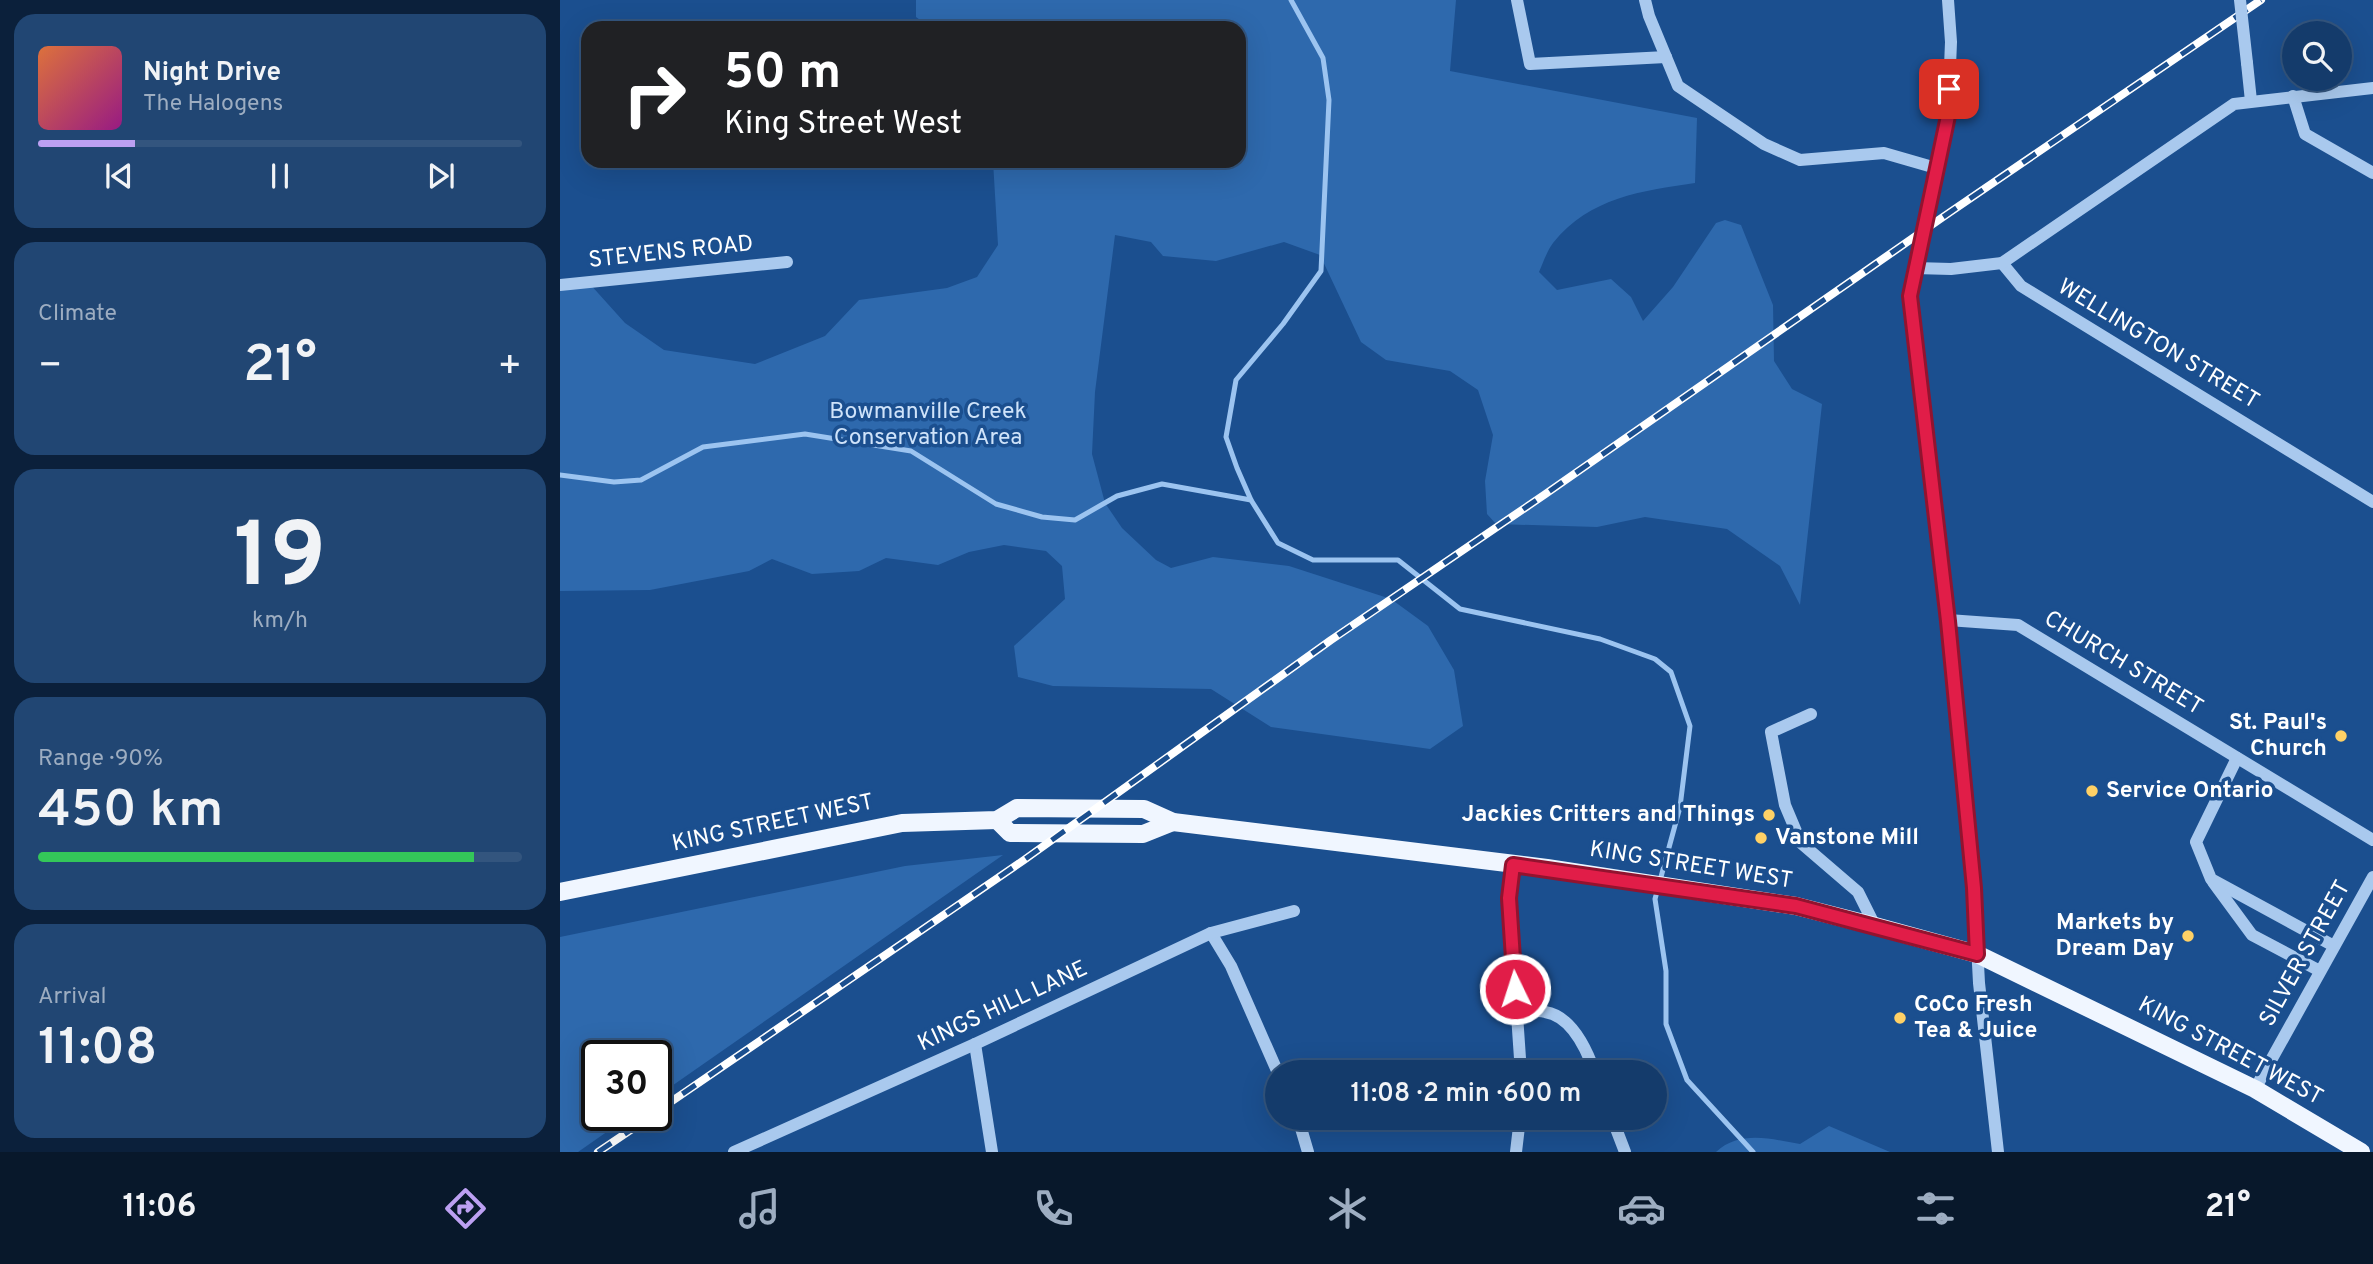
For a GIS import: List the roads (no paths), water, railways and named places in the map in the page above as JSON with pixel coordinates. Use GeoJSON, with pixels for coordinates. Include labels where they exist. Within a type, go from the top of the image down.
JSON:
{"type":"FeatureCollection","features":[{"type":"Feature","properties":{"kind":"main road","name":"KING STREET WEST"},"geometry":{"type":"LineString","coordinates":[[560,892],[902,822],[997,820],[1017,808],[1144,808],[1173,822],[1546,868],[1796,906],[1977,954],[2255,1088],[2361,1152]]}},
{"type":"Feature","properties":{"kind":"main road","name":"KING STREET WEST"},"geometry":{"type":"LineString","coordinates":[[997,820],[1010,833],[1143,834],[1173,822]]}},
{"type":"Feature","properties":{"kind":"street"},"geometry":{"type":"LineString","coordinates":[[1517,0],[1530,64],[1666,57]]}},
{"type":"Feature","properties":{"kind":"street"},"geometry":{"type":"LineString","coordinates":[[1645,0],[1678,86],[1764,144],[1800,160],[1884,153],[1936,168]]}},
{"type":"Feature","properties":{"kind":"street"},"geometry":{"type":"LineString","coordinates":[[1948,0],[1951,42],[1948,116],[1910,296],[1948,621],[1974,888],[1977,954],[1998,1152]]}},
{"type":"Feature","properties":{"kind":"street"},"geometry":{"type":"LineString","coordinates":[[2240,0],[2251,101]]}},
{"type":"Feature","properties":{"kind":"street"},"geometry":{"type":"LineString","coordinates":[[1915,268],[1937,270],[2002,263],[2234,104],[2373,88]]}},
{"type":"Feature","properties":{"kind":"street"},"geometry":{"type":"LineString","coordinates":[[2293,96],[2305,134],[2373,173]]}},
{"type":"Feature","properties":{"kind":"street","name":"STEVENS ROAD"},"geometry":{"type":"LineString","coordinates":[[560,285],[787,262]]}},
{"type":"Feature","properties":{"kind":"street","name":"WELLINGTON STREET"},"geometry":{"type":"LineString","coordinates":[[2002,263],[2021,286],[2373,502]]}},
{"type":"Feature","properties":{"kind":"street","name":"CHURCH STREET"},"geometry":{"type":"LineString","coordinates":[[1948,621],[2018,625],[2373,840]]}},
{"type":"Feature","properties":{"kind":"street"},"geometry":{"type":"LineString","coordinates":[[1811,714],[1771,733],[1785,805],[1801,843],[1858,892],[1875,926]]}},
{"type":"Feature","properties":{"kind":"street"},"geometry":{"type":"LineString","coordinates":[[2237,758],[2196,842],[2211,879],[2252,934],[2320,971]]}},
{"type":"Feature","properties":{"kind":"street"},"geometry":{"type":"LineString","coordinates":[[1513,865],[1509,898],[1520,1060]]}},
{"type":"Feature","properties":{"kind":"street","name":"SILVER STREET"},"geometry":{"type":"LineString","coordinates":[[2255,1088],[2373,877]]}},
{"type":"Feature","properties":{"kind":"street"},"geometry":{"type":"LineString","coordinates":[[2211,879],[2334,946]]}},
{"type":"Feature","properties":{"kind":"street","name":"KINGS HILL LANE"},"geometry":{"type":"LineString","coordinates":[[734,1152],[975,1044],[1211,933],[1294,911]]}},
{"type":"Feature","properties":{"kind":"street"},"geometry":{"type":"LineString","coordinates":[[1211,933],[1231,966],[1272,1060]]}},
{"type":"Feature","properties":{"kind":"street"},"geometry":{"type":"LineString","coordinates":[[1517,1011],[1547,1012],[1565,1022],[1578,1037],[1589,1060]]}},
{"type":"Feature","properties":{"kind":"street"},"geometry":{"type":"LineString","coordinates":[[975,1044],[992,1152]]}},
{"type":"Feature","properties":{"kind":"street"},"geometry":{"type":"LineString","coordinates":[[1302,1130],[1308,1152]]}},
{"type":"Feature","properties":{"kind":"street"},"geometry":{"type":"LineString","coordinates":[[1516,1152],[1519,1130]]}},
{"type":"Feature","properties":{"kind":"street"},"geometry":{"type":"LineString","coordinates":[[1617,1130],[1625,1152]]}},
{"type":"Feature","properties":{"kind":"waterway"},"geometry":{"type":"LineString","coordinates":[[1291,0],[1323,58],[1329,100],[1321,271],[1283,324],[1236,380],[1226,437],[1237,468],[1251,500],[1278,543],[1313,560],[1398,560],[1460,609],[1600,639],[1655,659],[1671,672],[1690,726],[1680,807],[1655,899],[1666,971],[1666,1024],[1687,1080],[1753,1152]]}},
{"type":"Feature","properties":{"kind":"waterway"},"geometry":{"type":"LineString","coordinates":[[560,475],[614,482],[641,480],[703,447],[805,434],[911,451],[996,504],[1042,517],[1075,520],[1117,496],[1162,484],[1251,500]]}},
{"type":"Feature","properties":{"kind":"railway"},"geometry":{"type":"LineString","coordinates":[[672,1101],[1024,860],[1331,640],[2261,0]]}},
{"type":"Feature","properties":{"kind":"railway"},"geometry":{"type":"LineString","coordinates":[[598,1152],[629,1131]]}},
{"type":"Feature","properties":{"kind":"place","name":"St. Paul's Church"},"geometry":{"type":"Point","coordinates":[2341,736]}},
{"type":"Feature","properties":{"kind":"place","name":"Service Ontario"},"geometry":{"type":"Point","coordinates":[2092,791]}},
{"type":"Feature","properties":{"kind":"place","name":"Jackies Critters and Things"},"geometry":{"type":"Point","coordinates":[1769,815]}},
{"type":"Feature","properties":{"kind":"place","name":"Vanstone Mill"},"geometry":{"type":"Point","coordinates":[1761,838]}},
{"type":"Feature","properties":{"kind":"place","name":"Markets by Dream Day"},"geometry":{"type":"Point","coordinates":[2188,936]}},
{"type":"Feature","properties":{"kind":"place","name":"CoCo Fresh Tea & Juice"},"geometry":{"type":"Point","coordinates":[1900,1018]}},
{"type":"Feature","properties":{"kind":"park label","name":"Bowmanville Creek Conservation Area"},"geometry":{"type":"Point","coordinates":[928,425]}}]}
